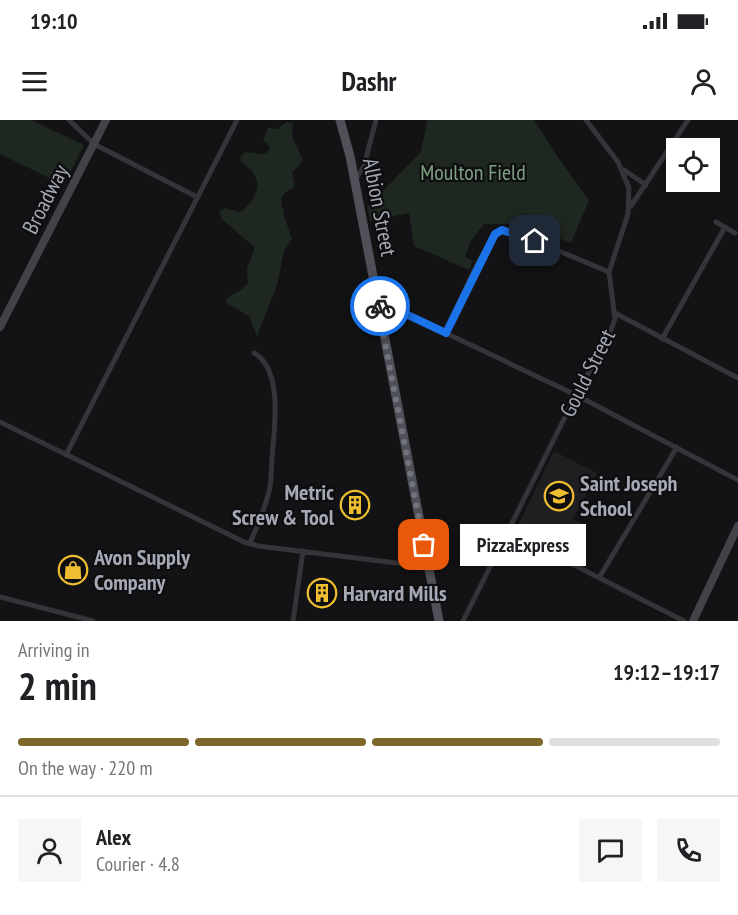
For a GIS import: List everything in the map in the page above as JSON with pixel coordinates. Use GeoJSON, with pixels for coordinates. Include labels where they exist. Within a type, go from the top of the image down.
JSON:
{"type":"FeatureCollection","features":[{"type":"Feature","properties":{"kind":"main road","name":"Albion Street"},"geometry":{"type":"LineString","coordinates":[[340,120],[355,180],[428,564],[442,620]]}},
{"type":"Feature","properties":{"kind":"street"},"geometry":{"type":"LineString","coordinates":[[69,120],[94,144],[197,197]]}},
{"type":"Feature","properties":{"kind":"street","name":"Broadway"},"geometry":{"type":"LineString","coordinates":[[0,327],[106,120]]}},
{"type":"Feature","properties":{"kind":"street"},"geometry":{"type":"LineString","coordinates":[[66,455],[237,120]]}},
{"type":"Feature","properties":{"kind":"street"},"geometry":{"type":"LineString","coordinates":[[355,180],[365,165],[376,120]]}},
{"type":"Feature","properties":{"kind":"street","name":"Gould Street"},"geometry":{"type":"LineString","coordinates":[[463,621],[614,324],[615,313],[609,286],[609,272],[630,207],[628,188],[622,169],[586,120]]}},
{"type":"Feature","properties":{"kind":"street"},"geometry":{"type":"LineString","coordinates":[[630,207],[688,120]]}},
{"type":"Feature","properties":{"kind":"street"},"geometry":{"type":"LineString","coordinates":[[622,169],[646,185]]}},
{"type":"Feature","properties":{"kind":"street"},"geometry":{"type":"LineString","coordinates":[[716,222],[735,233]]}},
{"type":"Feature","properties":{"kind":"street"},"geometry":{"type":"LineString","coordinates":[[662,339],[725,227]]}},
{"type":"Feature","properties":{"kind":"street"},"geometry":{"type":"LineString","coordinates":[[446,333],[495,234],[502,230],[514,232],[609,272]]}},
{"type":"Feature","properties":{"kind":"street"},"geometry":{"type":"LineString","coordinates":[[378,306],[389,307],[576,395],[738,480]]}},
{"type":"Feature","properties":{"kind":"street"},"geometry":{"type":"LineString","coordinates":[[615,313],[738,378]]}},
{"type":"Feature","properties":{"kind":"street"},"geometry":{"type":"LineString","coordinates":[[250,543],[269,494],[275,412],[269,372],[266,364],[254,353]]}},
{"type":"Feature","properties":{"kind":"street"},"geometry":{"type":"LineString","coordinates":[[0,422],[250,543],[413,565],[428,564]]}},
{"type":"Feature","properties":{"kind":"street"},"geometry":{"type":"LineString","coordinates":[[599,578],[677,447]]}},
{"type":"Feature","properties":{"kind":"street"},"geometry":{"type":"LineString","coordinates":[[693,621],[738,526]]}},
{"type":"Feature","properties":{"kind":"street"},"geometry":{"type":"LineString","coordinates":[[507,531],[684,621]]}},
{"type":"Feature","properties":{"kind":"street"},"geometry":{"type":"LineString","coordinates":[[293,621],[303,551]]}},
{"type":"Feature","properties":{"kind":"street"},"geometry":{"type":"LineString","coordinates":[[0,597],[93,621]]}},
{"type":"Feature","properties":{"kind":"shaded area","name":"Saint Joseph School"},"geometry":{"type":"Polygon","coordinates":[[[554,451],[597,473],[573,519],[588,527],[572,559],[517,528],[554,451]]]}},
{"type":"Feature","properties":{"kind":"green space"},"geometry":{"type":"Polygon","coordinates":[[[0,120],[31,120],[84,145],[64,185],[0,154],[0,120]]]}},
{"type":"Feature","properties":{"kind":"green space","name":"Moulton Field"},"geometry":{"type":"Polygon","coordinates":[[[427,120],[534,120],[589,200],[571,243],[534,228],[537,219],[524,214],[515,224],[484,224],[471,241],[465,257],[473,261],[469,270],[414,246],[409,213],[370,221],[367,207],[421,152],[427,120]]]}},
{"type":"Feature","properties":{"kind":"green space"},"geometry":{"type":"Polygon","coordinates":[[[287,122],[293,123],[292,136],[303,160],[292,173],[295,187],[281,198],[292,239],[284,251],[277,285],[257,336],[249,316],[225,302],[248,283],[247,269],[254,250],[253,246],[222,219],[219,212],[225,208],[240,212],[253,199],[257,182],[252,171],[243,164],[240,157],[245,152],[264,154],[268,152],[270,147],[263,140],[268,128],[277,129],[287,122]]]}},
{"type":"Feature","properties":{"kind":"green space"},"geometry":{"type":"Polygon","coordinates":[[[525,521],[542,530],[539,537],[522,528],[525,521]]]}},
{"type":"Feature","properties":{"kind":"way so far"},"geometry":{"type":"LineString","coordinates":[[380,306],[378,306],[424,545]]}},
{"type":"Feature","properties":{"kind":"place","name":"Saint Joseph School"},"geometry":{"type":"Point","coordinates":[559,496]}},
{"type":"Feature","properties":{"kind":"place","name":"Metric Screw & Tool"},"geometry":{"type":"Point","coordinates":[355,505]}},
{"type":"Feature","properties":{"kind":"place","name":"PizzaExpress"},"geometry":{"type":"Point","coordinates":[424,545]}},
{"type":"Feature","properties":{"kind":"place","name":"Avon Supply Company"},"geometry":{"type":"Point","coordinates":[73,570]}},
{"type":"Feature","properties":{"kind":"place","name":"Harvard Mills"},"geometry":{"type":"Point","coordinates":[322,593]}},
{"type":"Feature","properties":{"kind":"route"},"geometry":{"type":"LineString","coordinates":[[380,306],[391,307],[446,333],[495,234],[502,230],[514,232],[535,241]]}}]}
